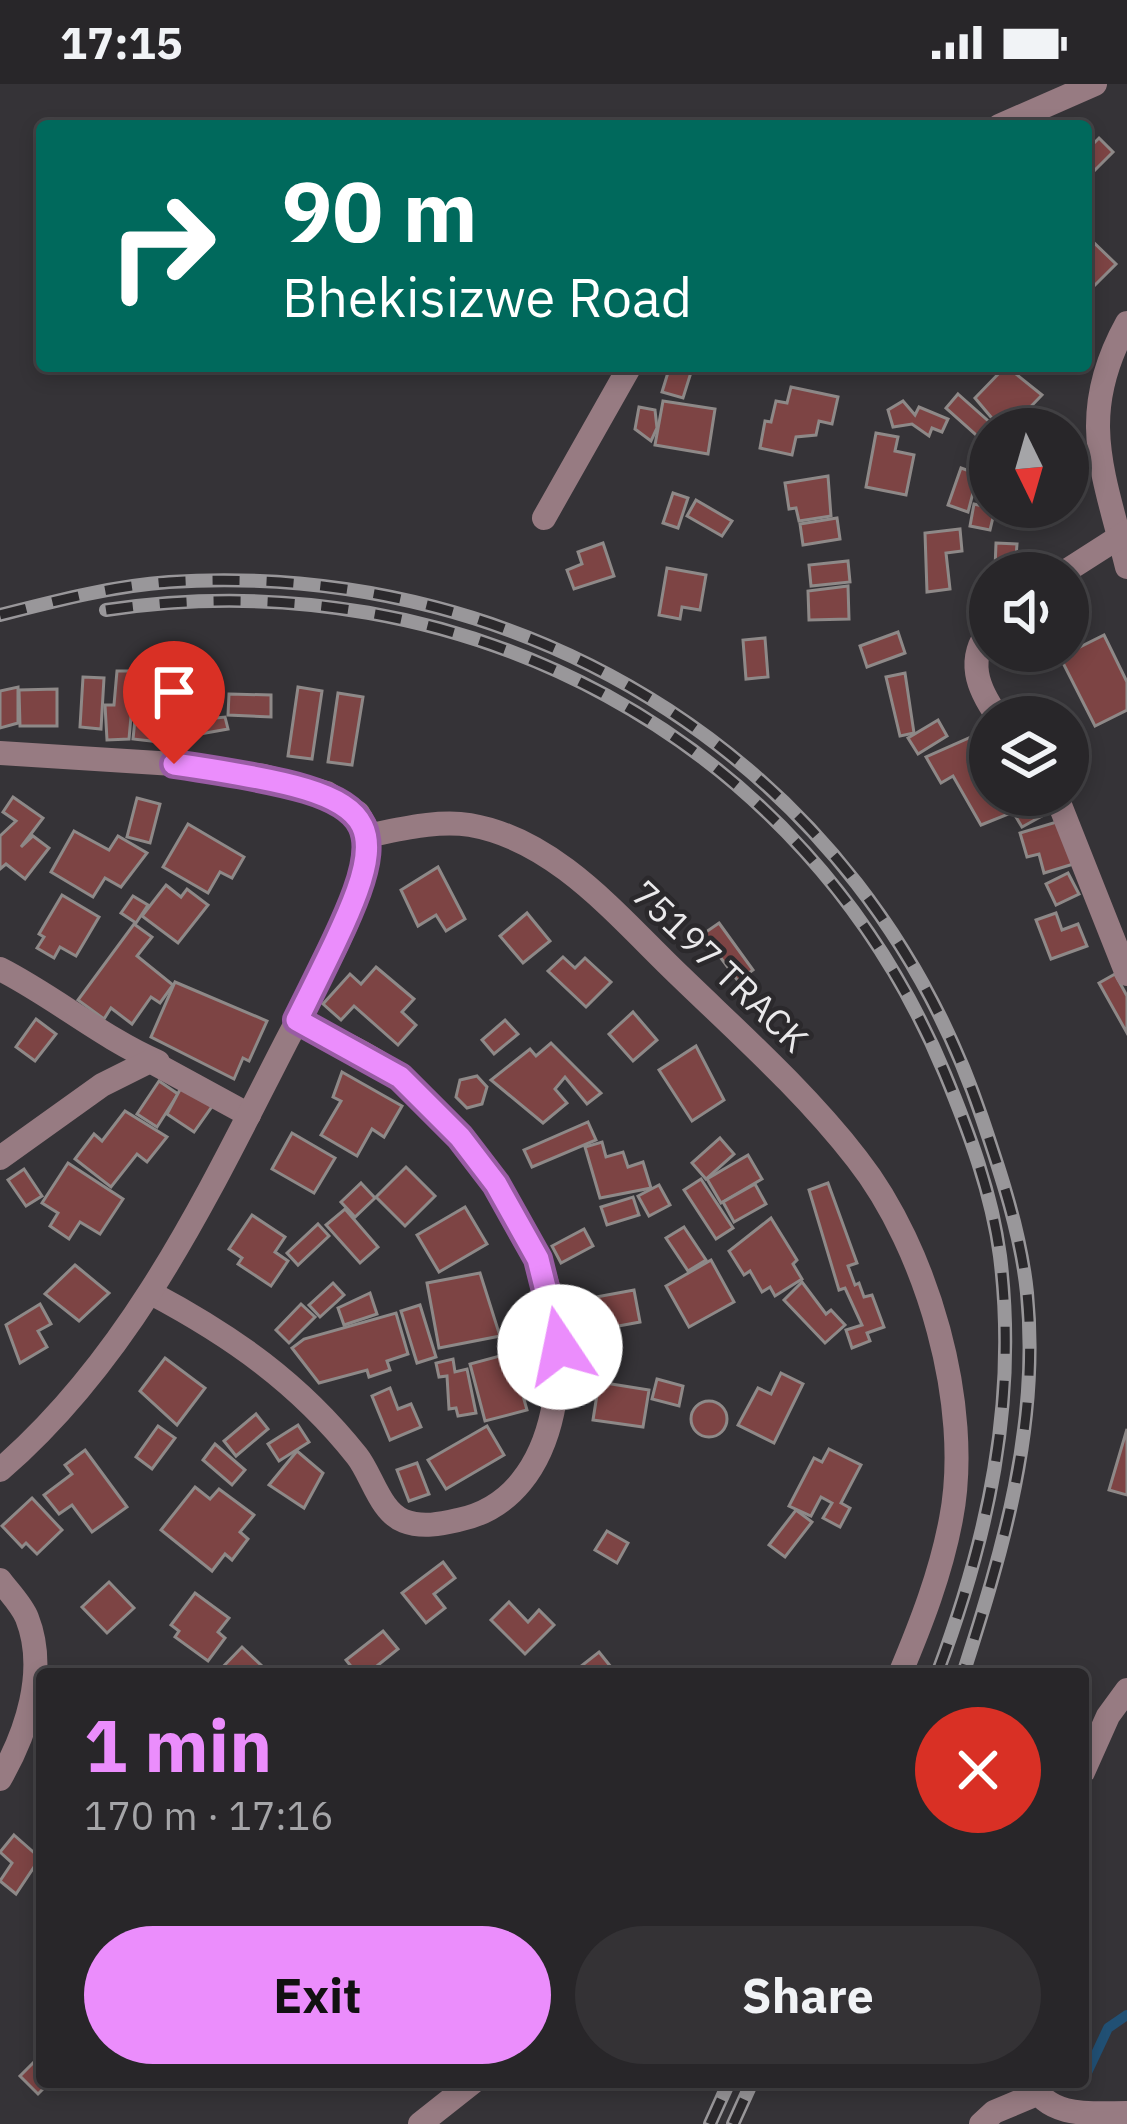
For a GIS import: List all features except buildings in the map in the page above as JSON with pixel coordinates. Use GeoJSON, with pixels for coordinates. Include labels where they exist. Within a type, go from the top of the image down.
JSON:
{"type":"FeatureCollection","features":[{"type":"Feature","properties":{"kind":"street"},"geometry":{"type":"LineString","coordinates":[[1013,120],[1095,84]]}},
{"type":"Feature","properties":{"kind":"street"},"geometry":{"type":"LineString","coordinates":[[1127,323],[1105,363],[1095,404],[1127,567]]}},
{"type":"Feature","properties":{"kind":"street"},"geometry":{"type":"LineString","coordinates":[[544,518],[626,372]]}},
{"type":"Feature","properties":{"kind":"street"},"geometry":{"type":"LineString","coordinates":[[1089,556],[1123,533]]}},
{"type":"Feature","properties":{"kind":"street"},"geometry":{"type":"LineString","coordinates":[[0,753],[174,764],[264,776],[327,793],[358,813],[370,835],[367,871],[297,1020],[151,1293],[64,1408],[0,1470]]}},
{"type":"Feature","properties":{"kind":"street"},"geometry":{"type":"LineString","coordinates":[[1064,816],[1127,974]]}},
{"type":"Feature","properties":{"kind":"street","name":"75197 TRACK"},"geometry":{"type":"LineString","coordinates":[[370,835],[470,825],[531,845],[582,882],[824,1118],[898,1219],[926,1288],[957,1453],[952,1517],[926,1611],[902,1668]]}},
{"type":"Feature","properties":{"kind":"street"},"geometry":{"type":"LineString","coordinates":[[0,969],[52,996],[117,1043],[163,1064],[248,1115]]}},
{"type":"Feature","properties":{"kind":"street"},"geometry":{"type":"LineString","coordinates":[[151,1293],[219,1329],[286,1378],[359,1458],[394,1516],[407,1523],[466,1519],[507,1503],[525,1482],[548,1427],[560,1347],[538,1259],[484,1168],[400,1077],[297,1020]]}},
{"type":"Feature","properties":{"kind":"street"},"geometry":{"type":"LineString","coordinates":[[0,1158],[140,1063],[163,1064]]}},
{"type":"Feature","properties":{"kind":"street"},"geometry":{"type":"LineString","coordinates":[[0,1580],[27,1617],[36,1686]]}},
{"type":"Feature","properties":{"kind":"street"},"geometry":{"type":"LineString","coordinates":[[1089,1758],[1108,1715],[1127,1690]]}},
{"type":"Feature","properties":{"kind":"street"},"geometry":{"type":"LineString","coordinates":[[0,1779],[25,1736],[36,1699]]}},
{"type":"Feature","properties":{"kind":"street"},"geometry":{"type":"LineString","coordinates":[[420,2124],[465,2088]]}},
{"type":"Feature","properties":{"kind":"street"},"geometry":{"type":"LineString","coordinates":[[981,2124],[1035,2088],[1068,2111],[1127,2113]]}},
{"type":"Feature","properties":{"kind":"waterway"},"geometry":{"type":"LineString","coordinates":[[1089,2069],[1108,2028],[1127,2015]]}},
{"type":"Feature","properties":{"kind":"railway"},"geometry":{"type":"LineString","coordinates":[[0,615],[63,599],[169,582],[304,584],[434,607],[556,649],[668,710],[769,789],[857,883],[928,994],[982,1118],[1024,1271],[1030,1342],[1023,1439],[1004,1534],[965,1668]]}},
{"type":"Feature","properties":{"kind":"railway"},"geometry":{"type":"LineString","coordinates":[[106,610],[239,601],[368,613],[491,645],[607,696],[712,765],[805,852],[883,955],[945,1074],[978,1164],[1000,1256],[1005,1364],[994,1469],[971,1572],[939,1668]]}},
{"type":"Feature","properties":{"kind":"railway"},"geometry":{"type":"LineString","coordinates":[[710,2124],[726,2088]]}},
{"type":"Feature","properties":{"kind":"railway"},"geometry":{"type":"LineString","coordinates":[[733,2124],[749,2088]]}},
{"type":"Feature","properties":{"kind":"route"},"geometry":{"type":"LineString","coordinates":[[174,764],[264,776],[327,793],[358,813],[370,835],[367,871],[297,1020],[400,1077],[460,1137],[496,1184],[538,1259],[560,1347]]}}]}
